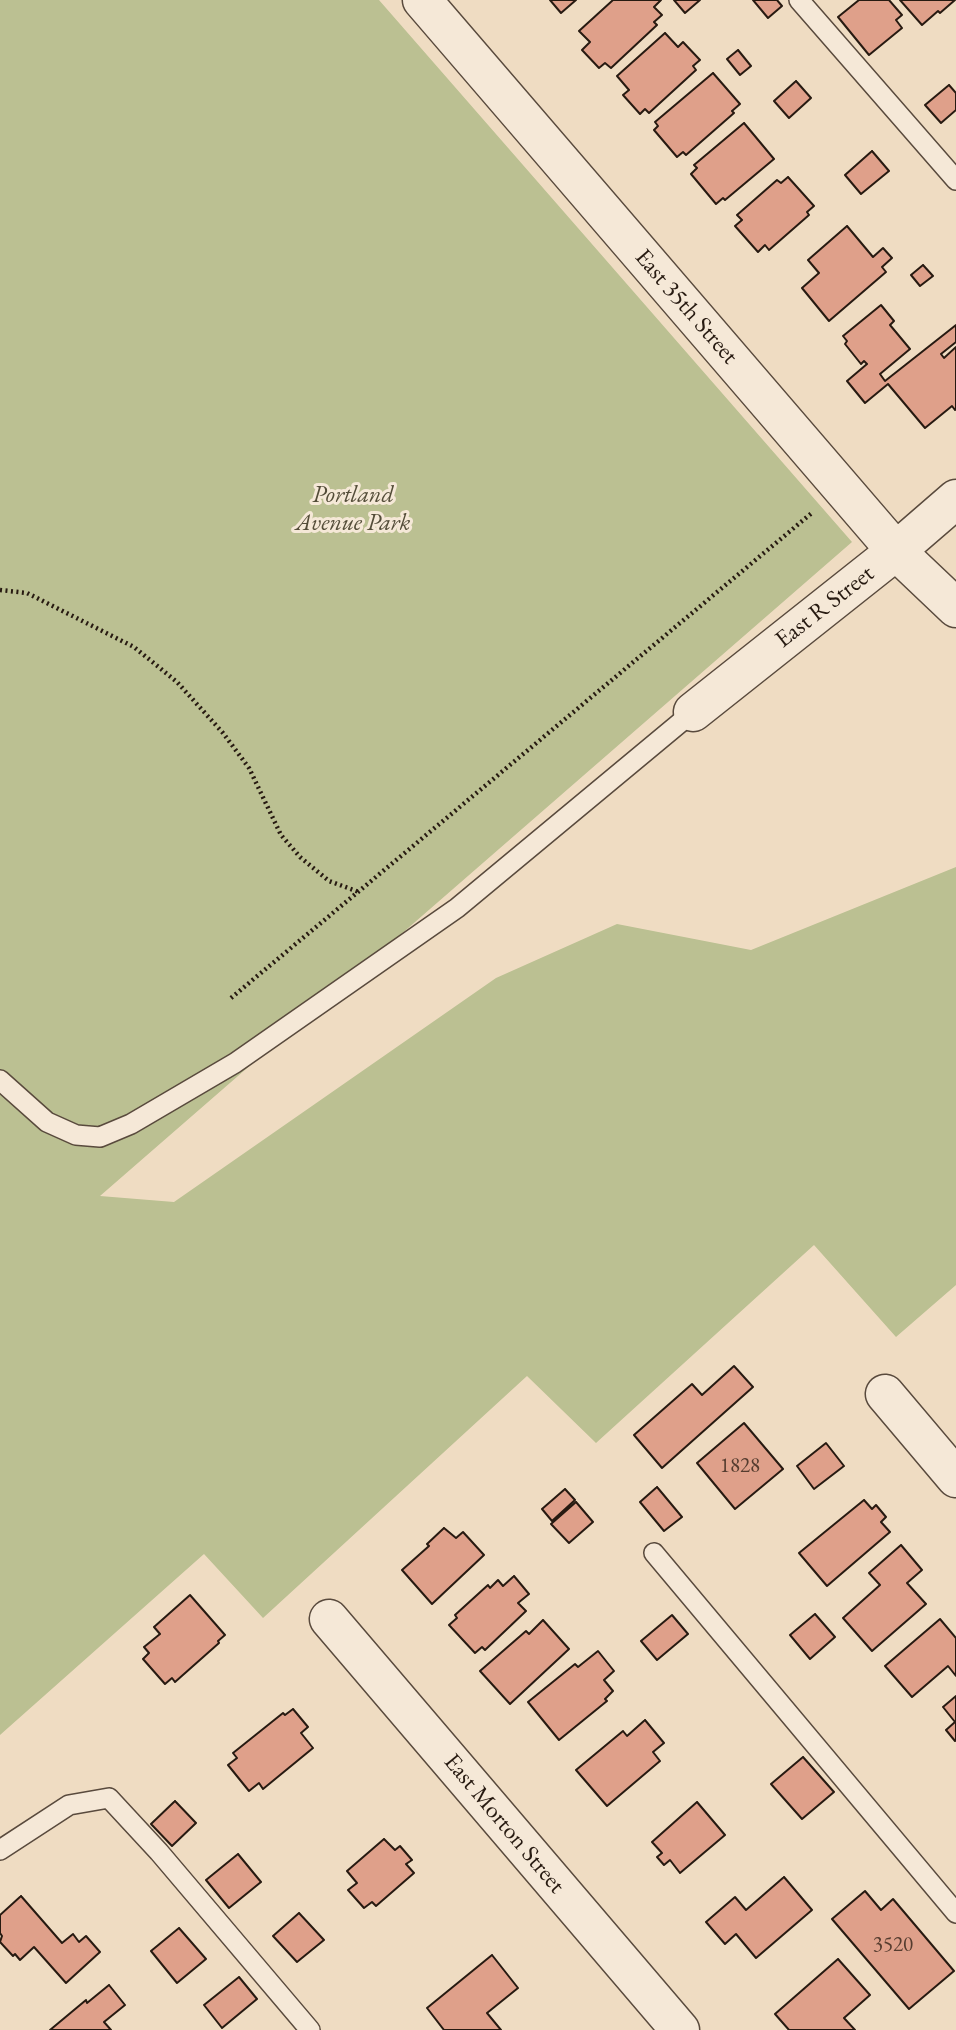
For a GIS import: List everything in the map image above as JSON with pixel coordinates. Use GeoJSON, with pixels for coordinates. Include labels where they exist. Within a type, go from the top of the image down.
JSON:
{"type":"FeatureCollection","features":[{"type":"Feature","properties":{"kind":"street","name":"East 35th Street"},"geometry":{"type":"LineString","coordinates":[[422,0],[896,551],[956,608]]}},
{"type":"Feature","properties":{"kind":"street","name":"East R Street"},"geometry":{"type":"LineString","coordinates":[[692,712],[896,551],[956,499]]}},
{"type":"Feature","properties":{"kind":"street"},"geometry":{"type":"LineString","coordinates":[[885,1394],[956,1478]]}},
{"type":"Feature","properties":{"kind":"street","name":"East Morton Street"},"geometry":{"type":"LineString","coordinates":[[329,1619],[680,2030]]}},
{"type":"Feature","properties":{"kind":"lane"},"geometry":{"type":"LineString","coordinates":[[799,0],[956,180]]}},
{"type":"Feature","properties":{"kind":"lane"},"geometry":{"type":"LineString","coordinates":[[0,1080],[47,1122],[76,1135],[100,1137],[131,1124],[235,1063],[457,908],[692,712]]}},
{"type":"Feature","properties":{"kind":"lane"},"geometry":{"type":"LineString","coordinates":[[654,1553],[956,1913]]}},
{"type":"Feature","properties":{"kind":"lane"},"geometry":{"type":"LineString","coordinates":[[0,1850],[69,1805],[108,1798],[159,1852],[310,2030]]}},
{"type":"Feature","properties":{"kind":"path"},"geometry":{"type":"LineString","coordinates":[[231,998],[842,488]]}},
{"type":"Feature","properties":{"kind":"path"},"geometry":{"type":"LineString","coordinates":[[0,590],[27,593],[134,647],[177,682],[223,733],[249,768],[281,835],[300,857],[329,881],[359,892]]}},
{"type":"Feature","properties":{"kind":"green space","name":"Portland Avenue Park"},"geometry":{"type":"Polygon","coordinates":[[[0,0],[379,0],[852,542],[100,1196],[174,1202],[496,978],[617,924],[751,950],[956,867],[956,1285],[896,1337],[814,1245],[596,1443],[527,1376],[263,1618],[204,1554],[0,1735],[0,0]]]}},
{"type":"Feature","properties":{"kind":"building"},"geometry":{"type":"Polygon","coordinates":[[[550,0],[576,0],[561,13],[550,0]]]}},
{"type":"Feature","properties":{"kind":"building"},"geometry":{"type":"Polygon","coordinates":[[[613,0],[661,0],[654,7],[662,15],[654,22],[657,25],[611,68],[605,63],[599,68],[582,50],[590,42],[579,31],[613,0]]]}},
{"type":"Feature","properties":{"kind":"building"},"geometry":{"type":"Polygon","coordinates":[[[674,0],[700,0],[685,13],[674,0]]]}},
{"type":"Feature","properties":{"kind":"building"},"geometry":{"type":"Polygon","coordinates":[[[753,0],[777,0],[782,6],[768,18],[753,0]]]}},
{"type":"Feature","properties":{"kind":"building"},"geometry":{"type":"Polygon","coordinates":[[[859,0],[889,0],[902,15],[896,20],[902,28],[869,55],[838,17],[859,0]]]}},
{"type":"Feature","properties":{"kind":"building"},"geometry":{"type":"Polygon","coordinates":[[[900,0],[955,0],[922,25],[900,0]]]}},
{"type":"Feature","properties":{"kind":"building"},"geometry":{"type":"Polygon","coordinates":[[[665,33],[678,47],[683,42],[700,60],[693,66],[696,70],[649,113],[645,109],[640,114],[623,95],[629,90],[617,76],[665,33]]]}},
{"type":"Feature","properties":{"kind":"building"},"geometry":{"type":"Polygon","coordinates":[[[738,50],[751,66],[740,75],[727,59],[738,50]]]}},
{"type":"Feature","properties":{"kind":"building"},"geometry":{"type":"Polygon","coordinates":[[[713,73],[740,104],[732,111],[734,113],[686,155],[683,152],[677,157],[654,130],[658,126],[655,122],[713,73]]]}},
{"type":"Feature","properties":{"kind":"building"},"geometry":{"type":"Polygon","coordinates":[[[796,81],[811,98],[789,118],[774,101],[796,81]]]}},
{"type":"Feature","properties":{"kind":"building"},"geometry":{"type":"Polygon","coordinates":[[[949,85],[956,93],[956,110],[941,123],[925,105],[949,85]]]}},
{"type":"Feature","properties":{"kind":"building"},"geometry":{"type":"Polygon","coordinates":[[[744,123],[774,159],[725,200],[723,198],[716,204],[691,174],[697,168],[694,165],[744,123]]]}},
{"type":"Feature","properties":{"kind":"building"},"geometry":{"type":"Polygon","coordinates":[[[872,151],[889,171],[861,194],[845,175],[872,151]]]}},
{"type":"Feature","properties":{"kind":"building"},"geometry":{"type":"Polygon","coordinates":[[[788,177],[814,206],[807,212],[809,215],[769,250],[765,245],[758,252],[735,226],[742,220],[737,215],[777,180],[781,183],[788,177]]]}},
{"type":"Feature","properties":{"kind":"building"},"geometry":{"type":"Polygon","coordinates":[[[847,226],[873,257],[883,248],[892,258],[882,267],[886,272],[829,321],[802,288],[819,273],[808,260],[847,226]]]}},
{"type":"Feature","properties":{"kind":"building"},"geometry":{"type":"Polygon","coordinates":[[[923,265],[933,276],[920,286],[911,275],[923,265]]]}},
{"type":"Feature","properties":{"kind":"building"},"geometry":{"type":"Polygon","coordinates":[[[881,305],[894,321],[890,325],[910,349],[880,374],[885,381],[956,325],[956,342],[941,354],[944,358],[956,347],[956,408],[955,410],[952,406],[925,428],[888,384],[865,403],[847,381],[867,364],[864,361],[861,364],[845,344],[847,341],[843,336],[881,305]]]}},
{"type":"Feature","properties":{"kind":"building"},"geometry":{"type":"Polygon","coordinates":[[[734,1366],[753,1387],[662,1468],[634,1435],[692,1384],[702,1395],[734,1366]]]}},
{"type":"Feature","properties":{"kind":"building"},"geometry":{"type":"Polygon","coordinates":[[[744,1423],[783,1469],[735,1509],[697,1463],[744,1423]]]}},
{"type":"Feature","properties":{"kind":"building"},"geometry":{"type":"Polygon","coordinates":[[[826,1443],[844,1466],[814,1489],[797,1466],[826,1443]]]}},
{"type":"Feature","properties":{"kind":"building"},"geometry":{"type":"Polygon","coordinates":[[[657,1487],[682,1517],[664,1531],[640,1502],[657,1487]]]}},
{"type":"Feature","properties":{"kind":"building"},"geometry":{"type":"Polygon","coordinates":[[[565,1489],[575,1500],[552,1521],[542,1509],[565,1489]]]}},
{"type":"Feature","properties":{"kind":"building"},"geometry":{"type":"Polygon","coordinates":[[[864,1500],[872,1509],[876,1505],[886,1517],[881,1522],[890,1532],[827,1586],[799,1553],[864,1500]]]}},
{"type":"Feature","properties":{"kind":"building"},"geometry":{"type":"Polygon","coordinates":[[[576,1502],[593,1522],[569,1543],[551,1524],[576,1502]]]}},
{"type":"Feature","properties":{"kind":"building"},"geometry":{"type":"Polygon","coordinates":[[[444,1528],[456,1538],[463,1532],[484,1555],[432,1604],[402,1570],[429,1546],[427,1544],[444,1528]]]}},
{"type":"Feature","properties":{"kind":"building"},"geometry":{"type":"Polygon","coordinates":[[[901,1545],[922,1570],[907,1583],[926,1604],[872,1651],[843,1618],[880,1585],[869,1573],[901,1545]]]}},
{"type":"Feature","properties":{"kind":"building"},"geometry":{"type":"Polygon","coordinates":[[[514,1576],[529,1594],[518,1603],[526,1611],[485,1650],[482,1647],[475,1653],[449,1625],[457,1618],[455,1615],[488,1585],[490,1588],[498,1580],[503,1586],[514,1576]]]}},
{"type":"Feature","properties":{"kind":"building"},"geometry":{"type":"Polygon","coordinates":[[[190,1595],[225,1635],[175,1682],[172,1678],[165,1684],[143,1659],[149,1653],[144,1647],[160,1634],[154,1627],[190,1595]]]}},
{"type":"Feature","properties":{"kind":"building"},"geometry":{"type":"Polygon","coordinates":[[[815,1614],[835,1637],[810,1659],[790,1635],[815,1614]]]}},
{"type":"Feature","properties":{"kind":"building"},"geometry":{"type":"Polygon","coordinates":[[[672,1615],[688,1634],[657,1660],[641,1641],[672,1615]]]}},
{"type":"Feature","properties":{"kind":"building"},"geometry":{"type":"Polygon","coordinates":[[[940,1619],[956,1638],[956,1676],[948,1666],[912,1697],[885,1666],[940,1619]]]}},
{"type":"Feature","properties":{"kind":"building"},"geometry":{"type":"Polygon","coordinates":[[[543,1620],[569,1649],[510,1704],[480,1671],[526,1631],[529,1634],[543,1620]]]}},
{"type":"Feature","properties":{"kind":"building"},"geometry":{"type":"Polygon","coordinates":[[[598,1651],[614,1671],[604,1680],[613,1691],[605,1699],[607,1701],[559,1740],[528,1702],[575,1664],[578,1667],[598,1651]]]}},
{"type":"Feature","properties":{"kind":"building"},"geometry":{"type":"Polygon","coordinates":[[[956,1696],[955,1741],[946,1730],[955,1722],[943,1707],[956,1696]]]}},
{"type":"Feature","properties":{"kind":"building"},"geometry":{"type":"Polygon","coordinates":[[[293,1709],[308,1727],[301,1733],[313,1748],[263,1789],[259,1783],[249,1791],[228,1765],[237,1758],[233,1753],[283,1713],[285,1715],[293,1709]]]}},
{"type":"Feature","properties":{"kind":"building"},"geometry":{"type":"Polygon","coordinates":[[[645,1720],[664,1743],[653,1752],[660,1761],[607,1806],[576,1770],[623,1731],[627,1736],[645,1720]]]}},
{"type":"Feature","properties":{"kind":"building"},"geometry":{"type":"Polygon","coordinates":[[[803,1757],[834,1792],[802,1819],[771,1784],[803,1757]]]}},
{"type":"Feature","properties":{"kind":"building"},"geometry":{"type":"Polygon","coordinates":[[[175,1801],[196,1823],[172,1846],[151,1824],[175,1801]]]}},
{"type":"Feature","properties":{"kind":"building"},"geometry":{"type":"Polygon","coordinates":[[[697,1802],[725,1835],[680,1873],[670,1860],[664,1865],[657,1857],[662,1853],[652,1842],[697,1802]]]}},
{"type":"Feature","properties":{"kind":"building"},"geometry":{"type":"Polygon","coordinates":[[[384,1839],[395,1850],[400,1846],[412,1860],[406,1864],[414,1873],[376,1906],[372,1902],[364,1908],[348,1890],[357,1883],[347,1871],[384,1839]]]}},
{"type":"Feature","properties":{"kind":"building"},"geometry":{"type":"Polygon","coordinates":[[[238,1854],[261,1882],[229,1908],[206,1880],[238,1854]]]}},
{"type":"Feature","properties":{"kind":"building"},"geometry":{"type":"Polygon","coordinates":[[[784,1877],[812,1910],[756,1958],[736,1934],[725,1944],[706,1922],[735,1897],[746,1910],[784,1877]]]}},
{"type":"Feature","properties":{"kind":"building"},"geometry":{"type":"Polygon","coordinates":[[[865,1891],[881,1910],[893,1899],[954,1971],[909,2009],[832,1919],[865,1891]]]}},
{"type":"Feature","properties":{"kind":"building"},"geometry":{"type":"Polygon","coordinates":[[[21,1896],[62,1943],[73,1934],[79,1942],[86,1936],[100,1952],[66,1983],[34,1947],[20,1960],[0,1942],[0,1915],[21,1896]]]}},
{"type":"Feature","properties":{"kind":"building"},"geometry":{"type":"Polygon","coordinates":[[[299,1913],[324,1940],[297,1962],[273,1936],[299,1913]]]}},
{"type":"Feature","properties":{"kind":"building"},"geometry":{"type":"Polygon","coordinates":[[[179,1928],[206,1959],[177,1983],[151,1951],[179,1928]]]}},
{"type":"Feature","properties":{"kind":"building"},"geometry":{"type":"Polygon","coordinates":[[[492,1955],[518,1988],[487,2013],[501,2030],[444,2030],[427,2008],[492,1955]]]}},
{"type":"Feature","properties":{"kind":"building"},"geometry":{"type":"Polygon","coordinates":[[[838,1959],[870,1995],[844,2018],[855,2030],[789,2030],[775,2014],[838,1959]]]}},
{"type":"Feature","properties":{"kind":"building"},"geometry":{"type":"Polygon","coordinates":[[[239,1977],[257,1999],[222,2028],[204,2005],[239,1977]]]}},
{"type":"Feature","properties":{"kind":"building"},"geometry":{"type":"Polygon","coordinates":[[[109,1985],[125,2005],[104,2022],[111,2030],[50,2030],[86,2000],[87,2003],[109,1985]]]}}]}
